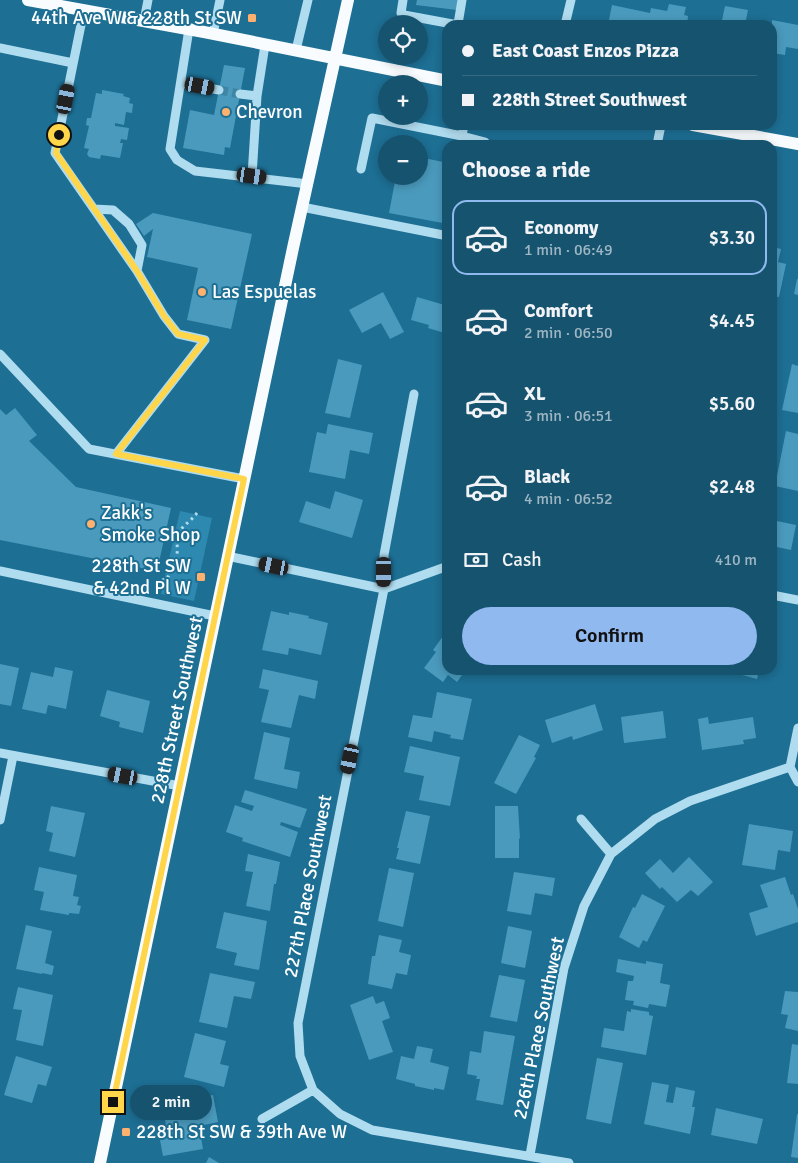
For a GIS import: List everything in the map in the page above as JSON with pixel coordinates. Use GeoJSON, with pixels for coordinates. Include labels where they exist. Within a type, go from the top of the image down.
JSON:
{"type":"FeatureCollection","features":[{"type":"Feature","properties":{"kind":"main road"},"geometry":{"type":"LineString","coordinates":[[28,0],[189,29],[442,80]]}},
{"type":"Feature","properties":{"kind":"main road","name":"228th Street Southwest"},"geometry":{"type":"LineString","coordinates":[[100,1163],[227,556],[347,0]]}},
{"type":"Feature","properties":{"kind":"main road"},"geometry":{"type":"LineString","coordinates":[[721,130],[776,140]]}},
{"type":"Feature","properties":{"kind":"main road"},"geometry":{"type":"LineString","coordinates":[[777,140],[798,144]]}},
{"type":"Feature","properties":{"kind":"street"},"geometry":{"type":"LineString","coordinates":[[144,21],[148,0]]}},
{"type":"Feature","properties":{"kind":"street"},"geometry":{"type":"LineString","coordinates":[[213,34],[220,0]]}},
{"type":"Feature","properties":{"kind":"street"},"geometry":{"type":"LineString","coordinates":[[296,50],[308,0]]}},
{"type":"Feature","properties":{"kind":"street"},"geometry":{"type":"LineString","coordinates":[[403,0],[401,13],[404,15],[442,22]]}},
{"type":"Feature","properties":{"kind":"street"},"geometry":{"type":"LineString","coordinates":[[459,20],[462,0]]}},
{"type":"Feature","properties":{"kind":"street"},"geometry":{"type":"LineString","coordinates":[[566,20],[571,0]]}},
{"type":"Feature","properties":{"kind":"street"},"geometry":{"type":"LineString","coordinates":[[84,10],[56,153],[137,271],[164,316],[178,334],[205,340],[116,454]]}},
{"type":"Feature","properties":{"kind":"street"},"geometry":{"type":"LineString","coordinates":[[189,29],[182,83],[170,149],[176,160],[195,171],[223,175],[252,176],[308,184]]}},
{"type":"Feature","properties":{"kind":"street"},"geometry":{"type":"LineString","coordinates":[[252,176],[257,96],[265,45]]}},
{"type":"Feature","properties":{"kind":"street"},"geometry":{"type":"LineString","coordinates":[[0,48],[73,63]]}},
{"type":"Feature","properties":{"kind":"street"},"geometry":{"type":"LineString","coordinates":[[182,83],[219,90]]}},
{"type":"Feature","properties":{"kind":"street"},"geometry":{"type":"LineString","coordinates":[[240,94],[257,96]]}},
{"type":"Feature","properties":{"kind":"street"},"geometry":{"type":"LineString","coordinates":[[361,169],[372,118],[477,140]]}},
{"type":"Feature","properties":{"kind":"street"},"geometry":{"type":"LineString","coordinates":[[462,136],[463,130]]}},
{"type":"Feature","properties":{"kind":"street"},"geometry":{"type":"LineString","coordinates":[[302,207],[442,235]]}},
{"type":"Feature","properties":{"kind":"street"},"geometry":{"type":"LineString","coordinates":[[94,209],[113,210],[129,224],[142,245],[137,271]]}},
{"type":"Feature","properties":{"kind":"street"},"geometry":{"type":"LineString","coordinates":[[0,354],[89,449],[244,479]]}},
{"type":"Feature","properties":{"kind":"street","name":"227th Place Southwest"},"geometry":{"type":"LineString","coordinates":[[313,1090],[300,1056],[298,1024],[384,589],[384,555],[414,394]]}},
{"type":"Feature","properties":{"kind":"street"},"geometry":{"type":"LineString","coordinates":[[227,556],[384,589],[442,568]]}},
{"type":"Feature","properties":{"kind":"street"},"geometry":{"type":"LineString","coordinates":[[0,571],[215,616]]}},
{"type":"Feature","properties":{"kind":"street"},"geometry":{"type":"LineString","coordinates":[[777,596],[798,600]]}},
{"type":"Feature","properties":{"kind":"street"},"geometry":{"type":"LineString","coordinates":[[798,728],[790,767],[798,782]]}},
{"type":"Feature","properties":{"kind":"street"},"geometry":{"type":"LineString","coordinates":[[0,753],[180,786]]}},
{"type":"Feature","properties":{"kind":"street"},"geometry":{"type":"LineString","coordinates":[[0,820],[13,756]]}},
{"type":"Feature","properties":{"kind":"street"},"geometry":{"type":"LineString","coordinates":[[581,819],[611,854],[655,819],[690,800],[790,767]]}},
{"type":"Feature","properties":{"kind":"street","name":"226th Place Southwest"},"geometry":{"type":"LineString","coordinates":[[530,1155],[564,968],[584,906],[611,854]]}},
{"type":"Feature","properties":{"kind":"street"},"geometry":{"type":"LineString","coordinates":[[262,1120],[313,1090],[340,1114],[372,1130],[569,1163]]}},
{"type":"Feature","properties":{"kind":"path"},"geometry":{"type":"LineString","coordinates":[[162,580],[167,579],[171,566],[177,558],[178,536],[182,527],[198,511]]}},
{"type":"Feature","properties":{"kind":"shaded area"},"geometry":{"type":"Polygon","coordinates":[[[180,511],[212,518],[194,601],[161,594],[180,511]]]}},
{"type":"Feature","properties":{"kind":"building"},"geometry":{"type":"Polygon","coordinates":[[[417,0],[459,0],[457,10],[416,5],[417,0]]]}},
{"type":"Feature","properties":{"kind":"building"},"geometry":{"type":"Polygon","coordinates":[[[669,4],[686,7],[684,15],[688,16],[688,20],[609,20],[612,5],[650,13],[651,8],[667,11],[669,4]]]}},
{"type":"Feature","properties":{"kind":"building"},"geometry":{"type":"Polygon","coordinates":[[[725,6],[748,10],[746,20],[722,20],[725,6]]]}},
{"type":"Feature","properties":{"kind":"building"},"geometry":{"type":"Polygon","coordinates":[[[777,21],[798,25],[798,49],[786,47],[785,55],[777,54],[777,21]]]}},
{"type":"Feature","properties":{"kind":"building","name":"Chevron"},"geometry":{"type":"Polygon","coordinates":[[[224,65],[245,68],[230,148],[225,147],[224,155],[183,148],[190,110],[214,115],[224,65]]]}},
{"type":"Feature","properties":{"kind":"building"},"geometry":{"type":"Polygon","coordinates":[[[102,90],[124,94],[123,96],[130,98],[129,103],[133,104],[132,113],[126,112],[124,125],[115,123],[115,126],[129,128],[127,140],[121,139],[120,143],[123,143],[120,158],[101,155],[100,159],[89,157],[87,154],[89,149],[84,148],[89,126],[86,125],[87,118],[91,118],[96,93],[102,94],[102,90]]]}},
{"type":"Feature","properties":{"kind":"building"},"geometry":{"type":"Polygon","coordinates":[[[428,159],[442,162],[442,223],[389,213],[394,185],[428,185],[428,159]]]}},
{"type":"Feature","properties":{"kind":"building"},"geometry":{"type":"Polygon","coordinates":[[[153,213],[252,234],[231,329],[187,320],[198,268],[147,257],[153,229],[144,236],[136,224],[153,213]]]}},
{"type":"Feature","properties":{"kind":"building"},"geometry":{"type":"Polygon","coordinates":[[[777,248],[781,249],[778,262],[786,264],[779,297],[777,297],[777,248]]]}},
{"type":"Feature","properties":{"kind":"building"},"geometry":{"type":"Polygon","coordinates":[[[798,279],[798,295],[794,294],[798,279]]]}},
{"type":"Feature","properties":{"kind":"building"},"geometry":{"type":"Polygon","coordinates":[[[383,292],[404,332],[390,339],[381,323],[362,333],[349,310],[383,292]]]}},
{"type":"Feature","properties":{"kind":"building"},"geometry":{"type":"Polygon","coordinates":[[[417,297],[442,304],[442,332],[428,328],[429,325],[411,320],[417,297]]]}},
{"type":"Feature","properties":{"kind":"building"},"geometry":{"type":"Polygon","coordinates":[[[338,359],[362,365],[350,418],[325,413],[338,359]]]}},
{"type":"Feature","properties":{"kind":"building"},"geometry":{"type":"Polygon","coordinates":[[[792,364],[798,366],[798,413],[782,410],[792,364]]]}},
{"type":"Feature","properties":{"kind":"building"},"geometry":{"type":"Polygon","coordinates":[[[15,408],[37,435],[29,441],[76,487],[171,508],[157,571],[0,540],[0,409],[6,415],[15,408]]]}},
{"type":"Feature","properties":{"kind":"building"},"geometry":{"type":"Polygon","coordinates":[[[328,424],[373,433],[369,454],[350,450],[345,479],[309,472],[317,432],[326,434],[328,424]]]}},
{"type":"Feature","properties":{"kind":"building"},"geometry":{"type":"Polygon","coordinates":[[[786,431],[798,434],[798,491],[777,486],[777,476],[786,431]]]}},
{"type":"Feature","properties":{"kind":"building"},"geometry":{"type":"Polygon","coordinates":[[[335,491],[363,500],[352,538],[299,522],[306,501],[330,509],[335,491]]]}},
{"type":"Feature","properties":{"kind":"building"},"geometry":{"type":"Polygon","coordinates":[[[777,521],[796,525],[791,550],[777,547],[777,521]]]}},
{"type":"Feature","properties":{"kind":"building"},"geometry":{"type":"Polygon","coordinates":[[[271,611],[289,615],[289,612],[309,616],[308,618],[328,623],[321,655],[289,648],[288,655],[262,650],[271,611]]]}},
{"type":"Feature","properties":{"kind":"building"},"geometry":{"type":"Polygon","coordinates":[[[442,638],[442,675],[448,675],[443,682],[424,668],[436,652],[433,650],[442,638]]]}},
{"type":"Feature","properties":{"kind":"building"},"geometry":{"type":"Polygon","coordinates":[[[0,664],[19,668],[11,706],[0,704],[0,664]]]}},
{"type":"Feature","properties":{"kind":"building"},"geometry":{"type":"Polygon","coordinates":[[[55,667],[73,671],[66,709],[48,705],[46,714],[22,709],[31,672],[53,677],[55,667]]]}},
{"type":"Feature","properties":{"kind":"building"},"geometry":{"type":"Polygon","coordinates":[[[263,669],[318,681],[315,699],[299,695],[291,728],[261,722],[269,690],[259,688],[263,669]]]}},
{"type":"Feature","properties":{"kind":"building"},"geometry":{"type":"Polygon","coordinates":[[[448,675],[462,675],[457,682],[448,675]]]}},
{"type":"Feature","properties":{"kind":"building"},"geometry":{"type":"Polygon","coordinates":[[[742,675],[758,675],[757,679],[742,675]]]}},
{"type":"Feature","properties":{"kind":"building"},"geometry":{"type":"Polygon","coordinates":[[[107,690],[150,701],[143,733],[119,727],[120,722],[100,716],[107,690]]]}},
{"type":"Feature","properties":{"kind":"building"},"geometry":{"type":"Polygon","coordinates":[[[437,692],[472,699],[463,740],[450,738],[451,735],[434,731],[432,742],[408,737],[413,715],[432,718],[437,692]]]}},
{"type":"Feature","properties":{"kind":"building"},"geometry":{"type":"Polygon","coordinates":[[[595,704],[603,730],[573,740],[572,736],[552,743],[545,720],[595,704]]]}},
{"type":"Feature","properties":{"kind":"building"},"geometry":{"type":"Polygon","coordinates":[[[663,711],[666,738],[624,743],[621,717],[663,711]]]}},
{"type":"Feature","properties":{"kind":"building"},"geometry":{"type":"Polygon","coordinates":[[[708,717],[709,724],[753,717],[756,738],[743,740],[744,744],[702,750],[698,719],[708,717]]]}},
{"type":"Feature","properties":{"kind":"building"},"geometry":{"type":"Polygon","coordinates":[[[264,732],[290,738],[284,769],[300,772],[297,789],[254,779],[264,732]]]}},
{"type":"Feature","properties":{"kind":"building"},"geometry":{"type":"Polygon","coordinates":[[[519,735],[540,745],[534,757],[536,758],[516,794],[494,783],[519,735]]]}},
{"type":"Feature","properties":{"kind":"building"},"geometry":{"type":"Polygon","coordinates":[[[410,746],[460,757],[450,806],[419,800],[424,776],[404,772],[410,746]]]}},
{"type":"Feature","properties":{"kind":"building"},"geometry":{"type":"Polygon","coordinates":[[[245,790],[307,809],[300,828],[281,822],[280,825],[298,832],[290,857],[242,841],[243,838],[226,832],[235,805],[252,811],[254,806],[241,802],[245,790]]]}},
{"type":"Feature","properties":{"kind":"building"},"geometry":{"type":"Polygon","coordinates":[[[51,806],[85,813],[75,857],[49,851],[53,833],[46,831],[51,806]]]}},
{"type":"Feature","properties":{"kind":"building"},"geometry":{"type":"Polygon","coordinates":[[[495,806],[518,806],[519,858],[495,858],[495,806]]]}},
{"type":"Feature","properties":{"kind":"building"},"geometry":{"type":"Polygon","coordinates":[[[406,811],[430,816],[420,864],[396,859],[406,811]]]}},
{"type":"Feature","properties":{"kind":"building"},"geometry":{"type":"Polygon","coordinates":[[[749,824],[793,831],[790,852],[778,850],[775,870],[742,865],[749,824]]]}},
{"type":"Feature","properties":{"kind":"building"},"geometry":{"type":"Polygon","coordinates":[[[248,854],[280,862],[270,911],[246,906],[253,872],[245,871],[248,854]]]}},
{"type":"Feature","properties":{"kind":"building"},"geometry":{"type":"Polygon","coordinates":[[[689,857],[713,882],[698,896],[691,890],[677,902],[662,887],[660,889],[645,873],[660,859],[673,873],[689,857]]]}},
{"type":"Feature","properties":{"kind":"building"},"geometry":{"type":"Polygon","coordinates":[[[39,867],[77,875],[73,896],[79,897],[77,905],[81,906],[79,914],[69,913],[69,915],[40,910],[44,892],[34,890],[39,867]]]}},
{"type":"Feature","properties":{"kind":"building"},"geometry":{"type":"Polygon","coordinates":[[[389,868],[414,873],[403,927],[378,921],[389,868]]]}},
{"type":"Feature","properties":{"kind":"building"},"geometry":{"type":"Polygon","coordinates":[[[514,872],[555,878],[552,896],[535,893],[531,915],[507,911],[514,872]]]}},
{"type":"Feature","properties":{"kind":"building"},"geometry":{"type":"Polygon","coordinates":[[[785,877],[798,909],[798,922],[756,936],[749,913],[768,907],[760,885],[785,877]]]}},
{"type":"Feature","properties":{"kind":"building"},"geometry":{"type":"Polygon","coordinates":[[[642,894],[665,906],[647,942],[643,940],[639,948],[619,937],[633,907],[635,908],[642,894]]]}},
{"type":"Feature","properties":{"kind":"building"},"geometry":{"type":"Polygon","coordinates":[[[224,912],[267,921],[259,970],[234,965],[237,953],[216,948],[224,912]]]}},
{"type":"Feature","properties":{"kind":"building"},"geometry":{"type":"Polygon","coordinates":[[[26,925],[52,931],[45,963],[54,966],[52,975],[16,969],[26,925]]]}},
{"type":"Feature","properties":{"kind":"building"},"geometry":{"type":"Polygon","coordinates":[[[508,926],[532,931],[525,968],[501,963],[508,926]]]}},
{"type":"Feature","properties":{"kind":"building"},"geometry":{"type":"Polygon","coordinates":[[[379,935],[402,940],[399,952],[411,955],[407,975],[396,973],[392,989],[368,984],[372,956],[375,956],[379,935]]]}},
{"type":"Feature","properties":{"kind":"building"},"geometry":{"type":"Polygon","coordinates":[[[618,959],[646,964],[646,961],[663,964],[660,983],[670,985],[666,1007],[649,1004],[648,1008],[633,1005],[634,1001],[625,1000],[628,981],[633,981],[634,976],[616,972],[618,959]]]}},
{"type":"Feature","properties":{"kind":"building"},"geometry":{"type":"Polygon","coordinates":[[[210,973],[255,982],[251,999],[234,996],[227,1028],[199,1022],[210,973]]]}},
{"type":"Feature","properties":{"kind":"building"},"geometry":{"type":"Polygon","coordinates":[[[499,975],[525,980],[517,1022],[490,1017],[499,975]]]}},
{"type":"Feature","properties":{"kind":"building"},"geometry":{"type":"Polygon","coordinates":[[[18,987],[53,995],[43,1046],[16,1040],[22,1010],[13,1009],[18,987]]]}},
{"type":"Feature","properties":{"kind":"building"},"geometry":{"type":"Polygon","coordinates":[[[785,991],[798,992],[798,1031],[785,1028],[788,1015],[781,1014],[785,991]]]}},
{"type":"Feature","properties":{"kind":"building"},"geometry":{"type":"Polygon","coordinates":[[[373,996],[376,1004],[384,1001],[390,1018],[382,1021],[393,1052],[369,1060],[350,1005],[373,996]]]}},
{"type":"Feature","properties":{"kind":"building"},"geometry":{"type":"Polygon","coordinates":[[[631,1009],[649,1012],[649,1015],[653,1016],[646,1055],[601,1047],[604,1028],[624,1031],[627,1011],[631,1012],[631,1009]]]}},
{"type":"Feature","properties":{"kind":"building"},"geometry":{"type":"Polygon","coordinates":[[[484,1031],[515,1036],[503,1105],[476,1100],[480,1079],[476,1079],[477,1076],[467,1074],[470,1051],[481,1053],[484,1031]]]}},
{"type":"Feature","properties":{"kind":"building"},"geometry":{"type":"Polygon","coordinates":[[[195,1033],[226,1041],[220,1064],[229,1066],[224,1087],[184,1077],[195,1033]]]}},
{"type":"Feature","properties":{"kind":"building"},"geometry":{"type":"Polygon","coordinates":[[[792,1044],[798,1045],[798,1084],[787,1083],[792,1044]]]}},
{"type":"Feature","properties":{"kind":"building"},"geometry":{"type":"Polygon","coordinates":[[[417,1046],[433,1049],[430,1062],[449,1067],[444,1090],[415,1086],[415,1084],[396,1079],[401,1056],[414,1059],[417,1046]]]}},
{"type":"Feature","properties":{"kind":"building"},"geometry":{"type":"Polygon","coordinates":[[[16,1056],[52,1067],[46,1086],[38,1084],[32,1103],[4,1095],[16,1056]]]}},
{"type":"Feature","properties":{"kind":"building"},"geometry":{"type":"Polygon","coordinates":[[[597,1058],[623,1063],[611,1124],[586,1119],[597,1058]]]}},
{"type":"Feature","properties":{"kind":"building"},"geometry":{"type":"Polygon","coordinates":[[[652,1082],[669,1085],[666,1102],[673,1103],[676,1087],[695,1091],[692,1107],[695,1107],[690,1134],[644,1124],[652,1082]]]}},
{"type":"Feature","properties":{"kind":"building"},"geometry":{"type":"Polygon","coordinates":[[[213,1095],[218,1122],[199,1126],[203,1149],[163,1156],[160,1140],[168,1138],[163,1107],[213,1095]]]}},
{"type":"Feature","properties":{"kind":"building"},"geometry":{"type":"Polygon","coordinates":[[[716,1108],[763,1119],[757,1144],[711,1135],[716,1108]]]}},
{"type":"Feature","properties":{"kind":"building"},"geometry":{"type":"Polygon","coordinates":[[[798,1114],[798,1158],[791,1157],[798,1114]]]}},
{"type":"Feature","properties":{"kind":"building"},"geometry":{"type":"Polygon","coordinates":[[[209,1157],[219,1163],[206,1163],[209,1157]]]}},
{"type":"Feature","properties":{"kind":"tunnel"},"geometry":{"type":"LineString","coordinates":[[219,90],[240,94]]}},
{"type":"Feature","properties":{"kind":"place","name":"44th Ave W & 228th St SW"},"geometry":{"type":"Point","coordinates":[252,18]}},
{"type":"Feature","properties":{"kind":"place","name":"Chevron"},"geometry":{"type":"Point","coordinates":[226,112]}},
{"type":"Feature","properties":{"kind":"place","name":"Las Espuelas"},"geometry":{"type":"Point","coordinates":[202,292]}},
{"type":"Feature","properties":{"kind":"place","name":"Zakk's Smoke Shop"},"geometry":{"type":"Point","coordinates":[91,524]}},
{"type":"Feature","properties":{"kind":"place","name":"228th St SW & 42nd Pl W"},"geometry":{"type":"Point","coordinates":[201,577]}},
{"type":"Feature","properties":{"kind":"place","name":"228th St SW & 39th Ave W"},"geometry":{"type":"Point","coordinates":[126,1132]}},
{"type":"Feature","properties":{"kind":"route"},"geometry":{"type":"LineString","coordinates":[[59,135],[56,153],[137,271],[164,316],[178,334],[205,340],[116,454],[244,479],[113,1102]]}}]}
